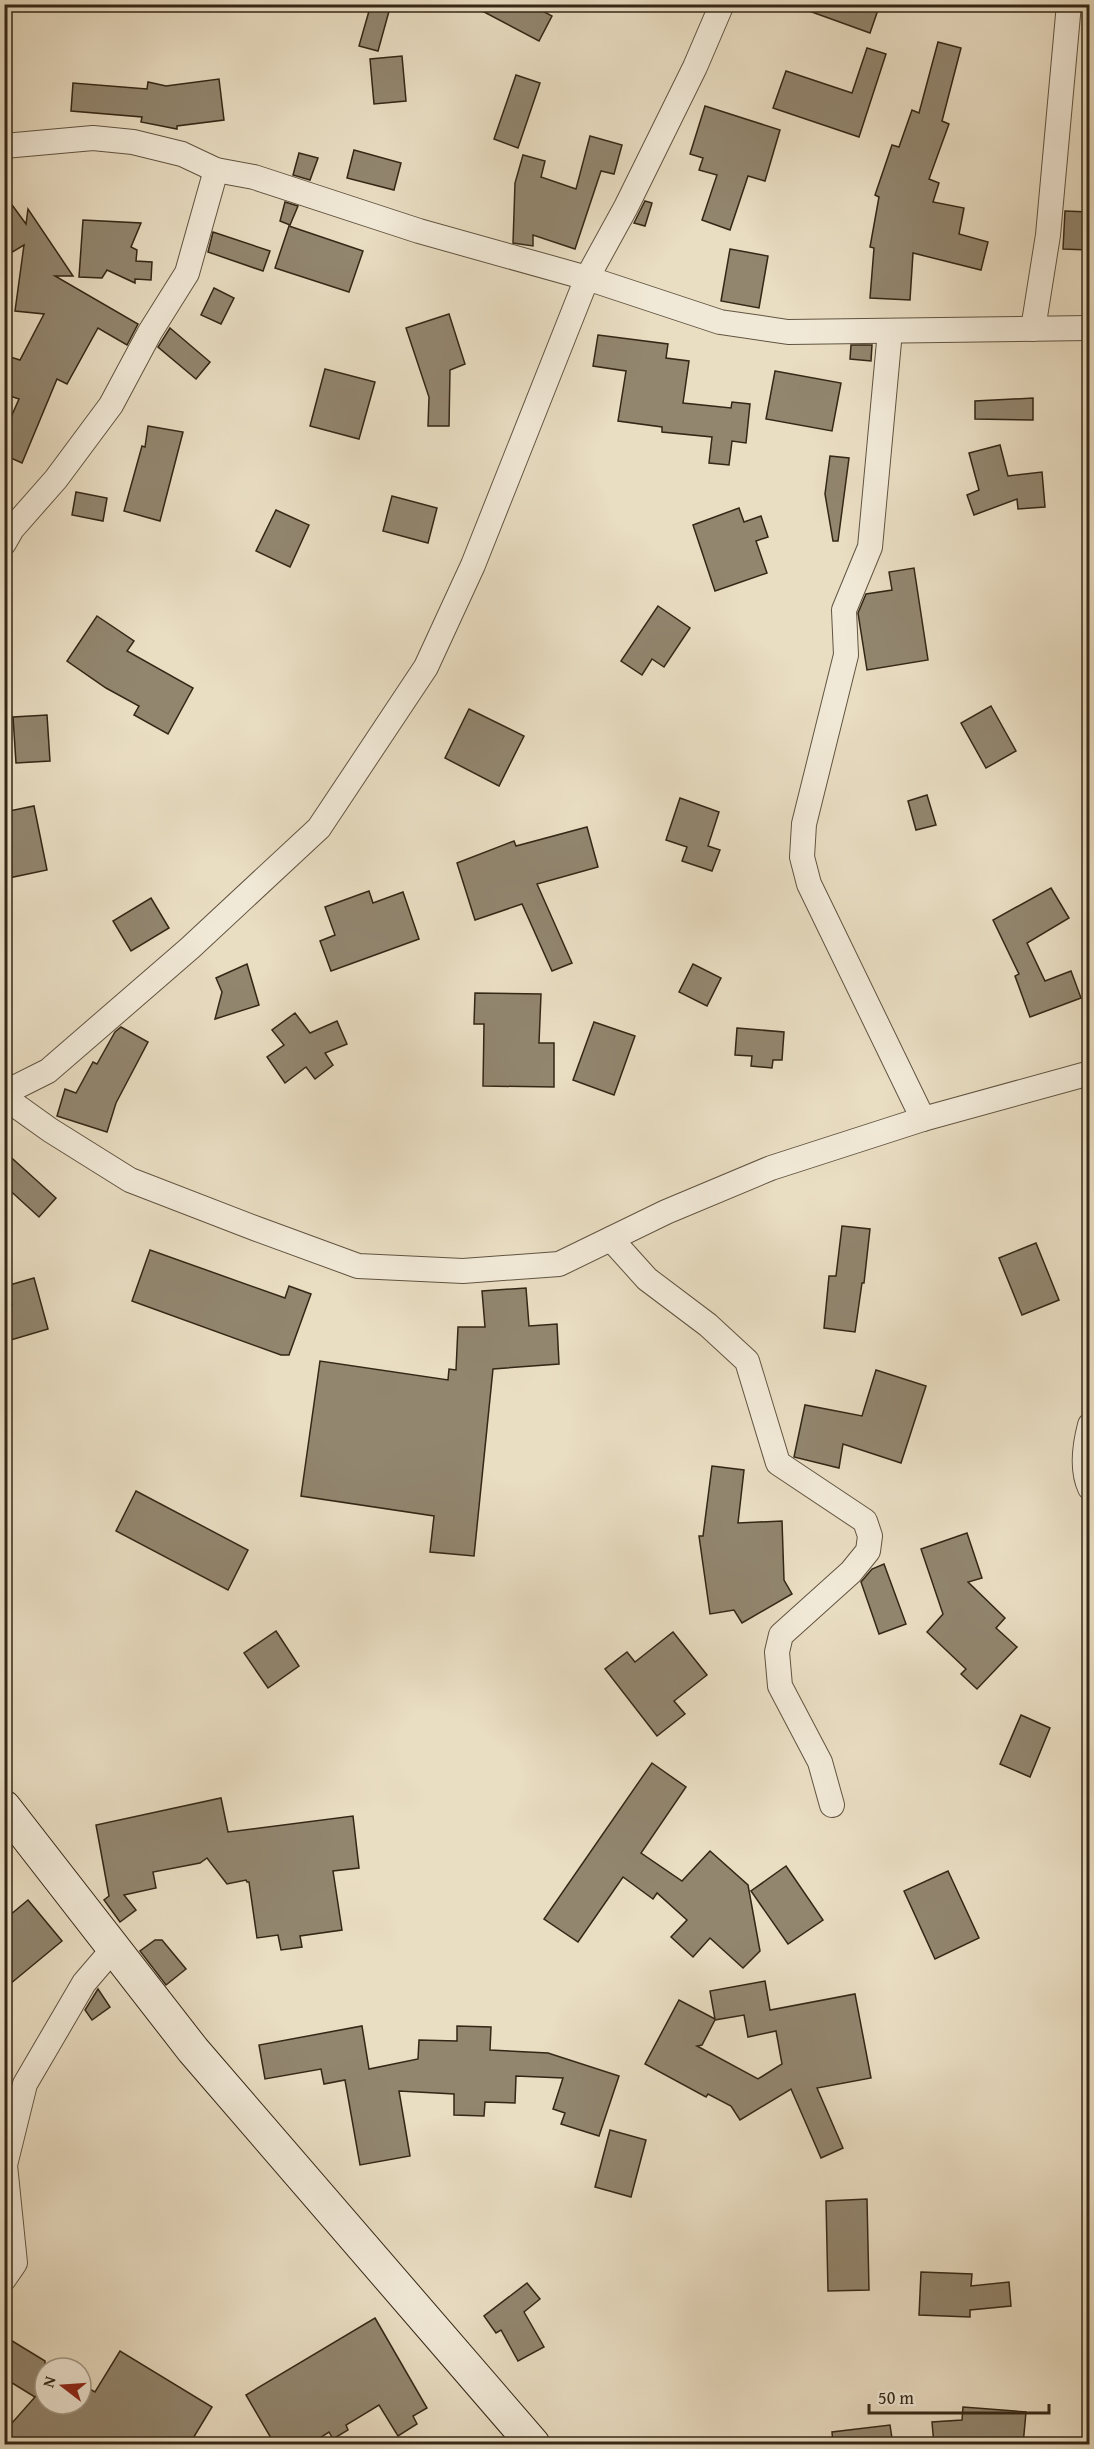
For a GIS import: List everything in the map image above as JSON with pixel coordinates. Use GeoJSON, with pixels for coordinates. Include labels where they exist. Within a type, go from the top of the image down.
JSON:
{"type":"FeatureCollection","features":[{"type":"Feature","properties":{"kind":"street"},"geometry":{"type":"LineString","coordinates":[[722,4],[695,68],[626,207],[587,278],[473,565],[426,667],[319,828],[190,948],[48,1071],[4,1095],[50,1130],[130,1180],[358,1266],[463,1271],[559,1264],[666,1212],[771,1168],[923,1119],[1089,1073]]}},
{"type":"Feature","properties":{"kind":"street"},"geometry":{"type":"LineString","coordinates":[[1033,329],[1047,235],[1069,4]]}},
{"type":"Feature","properties":{"kind":"street"},"geometry":{"type":"LineString","coordinates":[[4,146],[93,138],[133,142],[182,154],[216,170],[254,177],[419,231],[587,278],[720,322],[788,332],[1089,328]]}},
{"type":"Feature","properties":{"kind":"street"},"geometry":{"type":"LineString","coordinates":[[4,543],[12,529],[56,479],[111,405],[150,332],[187,273],[216,170]]}},
{"type":"Feature","properties":{"kind":"street"},"geometry":{"type":"LineString","coordinates":[[890,331],[870,547],[844,610],[846,655],[804,824],[802,857],[809,884],[923,1119]]}},
{"type":"Feature","properties":{"kind":"street"},"geometry":{"type":"LineString","coordinates":[[611,1239],[647,1279],[708,1325],[747,1361],[778,1463],[865,1521],[870,1536],[868,1551],[851,1572],[781,1635],[777,1652],[780,1686],[820,1762],[832,1804]]}},
{"type":"Feature","properties":{"kind":"street"},"geometry":{"type":"LineString","coordinates":[[1089,1425],[1086,1441],[1085,1479],[1089,1488]]}},
{"type":"Feature","properties":{"kind":"street"},"geometry":{"type":"LineString","coordinates":[[4,1808],[193,2050],[532,2445]]}},
{"type":"Feature","properties":{"kind":"street"},"geometry":{"type":"LineString","coordinates":[[4,2279],[15,2263],[5,2165],[25,2084],[84,1983],[114,1948]]}},
{"type":"Feature","properties":{"kind":"building"},"geometry":{"type":"Polygon","coordinates":[[[371,4],[391,4],[378,51],[359,46],[371,4]]]}},
{"type":"Feature","properties":{"kind":"building"},"geometry":{"type":"Polygon","coordinates":[[[469,4],[530,4],[552,16],[539,41],[469,4]]]}},
{"type":"Feature","properties":{"kind":"building"},"geometry":{"type":"Polygon","coordinates":[[[799,4],[880,4],[870,33],[798,7],[799,4]]]}},
{"type":"Feature","properties":{"kind":"building"},"geometry":{"type":"Polygon","coordinates":[[[938,42],[961,48],[942,121],[949,124],[929,179],[939,183],[933,202],[964,208],[959,234],[988,242],[981,270],[913,253],[910,300],[870,298],[874,248],[870,247],[879,197],[875,195],[892,145],[899,147],[912,110],[919,113],[938,42]]]}},
{"type":"Feature","properties":{"kind":"building"},"geometry":{"type":"Polygon","coordinates":[[[867,48],[886,54],[859,137],[773,108],[786,71],[852,93],[867,48]]]}},
{"type":"Feature","properties":{"kind":"building"},"geometry":{"type":"Polygon","coordinates":[[[402,56],[406,101],[374,104],[370,59],[402,56]]]}},
{"type":"Feature","properties":{"kind":"building"},"geometry":{"type":"Polygon","coordinates":[[[516,75],[540,83],[518,148],[494,139],[516,75]]]}},
{"type":"Feature","properties":{"kind":"building"},"geometry":{"type":"Polygon","coordinates":[[[219,79],[224,120],[177,126],[177,129],[141,122],[142,117],[71,111],[73,83],[147,89],[148,82],[166,86],[219,79]]]}},
{"type":"Feature","properties":{"kind":"building"},"geometry":{"type":"Polygon","coordinates":[[[705,106],[780,130],[765,181],[748,176],[730,230],[702,220],[717,175],[699,170],[703,158],[690,154],[705,106]]]}},
{"type":"Feature","properties":{"kind":"building"},"geometry":{"type":"Polygon","coordinates":[[[590,136],[622,145],[614,174],[601,171],[575,249],[533,235],[533,246],[513,243],[515,183],[523,155],[545,161],[541,177],[576,189],[590,136]]]}},
{"type":"Feature","properties":{"kind":"building"},"geometry":{"type":"Polygon","coordinates":[[[354,150],[401,163],[394,190],[347,178],[354,150]]]}},
{"type":"Feature","properties":{"kind":"building"},"geometry":{"type":"Polygon","coordinates":[[[299,153],[318,158],[310,180],[293,175],[299,153]]]}},
{"type":"Feature","properties":{"kind":"building"},"geometry":{"type":"Polygon","coordinates":[[[4,194],[26,224],[28,209],[73,276],[55,276],[138,324],[127,345],[98,328],[67,384],[57,379],[22,463],[4,455],[4,433],[19,399],[4,394],[4,355],[20,360],[44,314],[15,311],[24,245],[4,257],[4,194]]]}},
{"type":"Feature","properties":{"kind":"building"},"geometry":{"type":"Polygon","coordinates":[[[645,201],[652,203],[645,226],[634,223],[645,201]]]}},
{"type":"Feature","properties":{"kind":"building"},"geometry":{"type":"Polygon","coordinates":[[[285,202],[298,206],[290,225],[280,221],[285,202]]]}},
{"type":"Feature","properties":{"kind":"building"},"geometry":{"type":"Polygon","coordinates":[[[1065,211],[1089,212],[1089,250],[1063,249],[1065,211]]]}},
{"type":"Feature","properties":{"kind":"building"},"geometry":{"type":"Polygon","coordinates":[[[83,220],[141,223],[131,247],[137,250],[136,261],[152,262],[151,280],[135,279],[135,283],[107,270],[102,278],[79,277],[83,220]]]}},
{"type":"Feature","properties":{"kind":"building"},"geometry":{"type":"Polygon","coordinates":[[[289,226],[363,251],[349,292],[275,268],[289,226]]]}},
{"type":"Feature","properties":{"kind":"building"},"geometry":{"type":"Polygon","coordinates":[[[213,232],[270,251],[263,271],[208,252],[213,232]]]}},
{"type":"Feature","properties":{"kind":"building"},"geometry":{"type":"Polygon","coordinates":[[[730,249],[768,256],[759,308],[721,301],[730,249]]]}},
{"type":"Feature","properties":{"kind":"building"},"geometry":{"type":"Polygon","coordinates":[[[214,288],[234,298],[221,324],[201,315],[214,288]]]}},
{"type":"Feature","properties":{"kind":"building"},"geometry":{"type":"Polygon","coordinates":[[[449,314],[465,364],[450,370],[449,426],[428,426],[429,397],[406,328],[449,314]]]}},
{"type":"Feature","properties":{"kind":"building"},"geometry":{"type":"Polygon","coordinates":[[[170,328],[210,362],[196,379],[158,347],[170,328]]]}},
{"type":"Feature","properties":{"kind":"building"},"geometry":{"type":"Polygon","coordinates":[[[598,335],[668,344],[666,358],[689,361],[683,403],[731,408],[732,402],[750,404],[746,443],[732,441],[729,465],[709,463],[712,437],[662,432],[662,427],[618,421],[626,371],[593,366],[598,335]]]}},
{"type":"Feature","properties":{"kind":"building"},"geometry":{"type":"Polygon","coordinates":[[[851,345],[872,345],[871,361],[850,359],[851,345]]]}},
{"type":"Feature","properties":{"kind":"building"},"geometry":{"type":"Polygon","coordinates":[[[325,369],[375,382],[359,439],[310,426],[325,369]]]}},
{"type":"Feature","properties":{"kind":"building"},"geometry":{"type":"Polygon","coordinates":[[[775,371],[841,383],[832,431],[766,419],[775,371]]]}},
{"type":"Feature","properties":{"kind":"building"},"geometry":{"type":"Polygon","coordinates":[[[1033,398],[1033,420],[975,419],[975,401],[1033,398]]]}},
{"type":"Feature","properties":{"kind":"building"},"geometry":{"type":"Polygon","coordinates":[[[148,426],[183,432],[160,521],[124,511],[142,446],[145,447],[148,426]]]}},
{"type":"Feature","properties":{"kind":"building"},"geometry":{"type":"Polygon","coordinates":[[[1000,445],[1008,476],[1042,472],[1045,507],[1018,509],[1017,499],[974,515],[967,495],[979,490],[969,453],[1000,445]]]}},
{"type":"Feature","properties":{"kind":"building"},"geometry":{"type":"Polygon","coordinates":[[[830,456],[849,458],[838,541],[833,541],[825,494],[830,456]]]}},
{"type":"Feature","properties":{"kind":"building"},"geometry":{"type":"Polygon","coordinates":[[[76,492],[107,498],[103,521],[72,515],[76,492]]]}},
{"type":"Feature","properties":{"kind":"building"},"geometry":{"type":"Polygon","coordinates":[[[392,496],[437,508],[428,543],[383,531],[392,496]]]}},
{"type":"Feature","properties":{"kind":"building"},"geometry":{"type":"Polygon","coordinates":[[[739,508],[744,522],[761,516],[768,537],[756,541],[767,573],[715,591],[693,525],[739,508]]]}},
{"type":"Feature","properties":{"kind":"building"},"geometry":{"type":"Polygon","coordinates":[[[276,510],[309,525],[290,567],[256,551],[276,510]]]}},
{"type":"Feature","properties":{"kind":"building"},"geometry":{"type":"Polygon","coordinates":[[[914,568],[928,660],[867,670],[858,613],[866,594],[892,590],[889,572],[914,568]]]}},
{"type":"Feature","properties":{"kind":"building"},"geometry":{"type":"Polygon","coordinates":[[[658,606],[690,628],[664,667],[652,659],[642,675],[621,661],[658,606]]]}},
{"type":"Feature","properties":{"kind":"building"},"geometry":{"type":"Polygon","coordinates":[[[97,616],[134,641],[127,651],[193,688],[168,734],[134,715],[139,706],[106,688],[67,661],[97,616]]]}},
{"type":"Feature","properties":{"kind":"building"},"geometry":{"type":"Polygon","coordinates":[[[991,706],[1016,751],[986,768],[961,723],[991,706]]]}},
{"type":"Feature","properties":{"kind":"building"},"geometry":{"type":"Polygon","coordinates":[[[469,709],[524,736],[499,786],[445,758],[469,709]]]}},
{"type":"Feature","properties":{"kind":"building"},"geometry":{"type":"Polygon","coordinates":[[[47,715],[50,761],[16,763],[13,717],[47,715]]]}},
{"type":"Feature","properties":{"kind":"building"},"geometry":{"type":"Polygon","coordinates":[[[927,795],[936,825],[916,830],[908,801],[927,795]]]}},
{"type":"Feature","properties":{"kind":"building"},"geometry":{"type":"Polygon","coordinates":[[[680,798],[719,812],[708,846],[720,850],[712,871],[682,861],[687,847],[666,840],[680,798]]]}},
{"type":"Feature","properties":{"kind":"building"},"geometry":{"type":"Polygon","coordinates":[[[34,806],[47,870],[4,879],[4,812],[34,806]]]}},
{"type":"Feature","properties":{"kind":"building"},"geometry":{"type":"Polygon","coordinates":[[[587,827],[598,867],[537,884],[572,963],[552,971],[522,904],[475,920],[457,863],[514,841],[516,846],[587,827]]]}},
{"type":"Feature","properties":{"kind":"building"},"geometry":{"type":"Polygon","coordinates":[[[1051,888],[1069,918],[1027,943],[1045,981],[1071,971],[1081,998],[1030,1017],[1015,976],[1019,974],[993,920],[1051,888]]]}},
{"type":"Feature","properties":{"kind":"building"},"geometry":{"type":"Polygon","coordinates":[[[369,891],[373,903],[403,892],[419,939],[331,971],[320,941],[335,935],[325,907],[369,891]]]}},
{"type":"Feature","properties":{"kind":"building"},"geometry":{"type":"Polygon","coordinates":[[[151,898],[169,928],[131,951],[113,921],[151,898]]]}},
{"type":"Feature","properties":{"kind":"building"},"geometry":{"type":"Polygon","coordinates":[[[247,964],[259,1005],[215,1019],[222,992],[216,978],[247,964]]]}},
{"type":"Feature","properties":{"kind":"building"},"geometry":{"type":"Polygon","coordinates":[[[693,964],[721,978],[707,1006],[679,992],[693,964]]]}},
{"type":"Feature","properties":{"kind":"building"},"geometry":{"type":"Polygon","coordinates":[[[475,993],[541,994],[539,1043],[554,1043],[554,1087],[483,1086],[484,1024],[474,1024],[475,993]]]}},
{"type":"Feature","properties":{"kind":"building"},"geometry":{"type":"Polygon","coordinates":[[[295,1013],[310,1033],[337,1021],[347,1044],[325,1053],[333,1065],[315,1079],[306,1067],[285,1083],[267,1057],[284,1045],[272,1030],[295,1013]]]}},
{"type":"Feature","properties":{"kind":"building"},"geometry":{"type":"Polygon","coordinates":[[[594,1022],[635,1036],[614,1095],[573,1080],[594,1022]]]}},
{"type":"Feature","properties":{"kind":"building"},"geometry":{"type":"Polygon","coordinates":[[[121,1027],[148,1042],[116,1103],[107,1132],[57,1116],[65,1089],[76,1093],[93,1062],[97,1064],[115,1032],[121,1027]]]}},
{"type":"Feature","properties":{"kind":"building"},"geometry":{"type":"Polygon","coordinates":[[[737,1028],[784,1032],[782,1060],[773,1060],[772,1068],[751,1066],[752,1056],[735,1055],[737,1028]]]}},
{"type":"Feature","properties":{"kind":"building"},"geometry":{"type":"Polygon","coordinates":[[[4,1151],[56,1198],[39,1217],[4,1185],[4,1151]]]}},
{"type":"Feature","properties":{"kind":"building"},"geometry":{"type":"Polygon","coordinates":[[[842,1226],[870,1229],[864,1283],[862,1283],[855,1332],[824,1328],[829,1276],[836,1276],[842,1226]]]}},
{"type":"Feature","properties":{"kind":"building"},"geometry":{"type":"Polygon","coordinates":[[[1036,1243],[1059,1300],[1022,1315],[999,1258],[1036,1243]]]}},
{"type":"Feature","properties":{"kind":"building"},"geometry":{"type":"Polygon","coordinates":[[[150,1250],[285,1298],[289,1286],[311,1294],[289,1355],[281,1355],[132,1301],[150,1250]]]}},
{"type":"Feature","properties":{"kind":"building"},"geometry":{"type":"Polygon","coordinates":[[[34,1278],[48,1329],[4,1342],[4,1307],[12,1305],[6,1286],[34,1278]]]}},
{"type":"Feature","properties":{"kind":"building"},"geometry":{"type":"Polygon","coordinates":[[[526,1288],[529,1326],[557,1324],[559,1364],[493,1369],[474,1556],[430,1552],[434,1516],[301,1496],[320,1361],[448,1380],[449,1369],[456,1370],[458,1327],[485,1327],[482,1291],[526,1288]]]}},
{"type":"Feature","properties":{"kind":"building"},"geometry":{"type":"Polygon","coordinates":[[[876,1370],[926,1386],[901,1463],[843,1444],[839,1468],[794,1457],[805,1405],[862,1416],[876,1370]]]}},
{"type":"Feature","properties":{"kind":"building"},"geometry":{"type":"Polygon","coordinates":[[[712,1466],[744,1470],[738,1523],[782,1521],[784,1580],[792,1594],[742,1623],[734,1610],[710,1614],[699,1536],[703,1536],[712,1466]]]}},
{"type":"Feature","properties":{"kind":"building"},"geometry":{"type":"Polygon","coordinates":[[[136,1491],[248,1550],[228,1590],[116,1531],[136,1491]]]}},
{"type":"Feature","properties":{"kind":"building"},"geometry":{"type":"Polygon","coordinates":[[[967,1533],[982,1578],[968,1582],[1005,1618],[996,1628],[1017,1647],[977,1689],[961,1674],[966,1669],[927,1632],[943,1614],[921,1549],[967,1533]]]}},
{"type":"Feature","properties":{"kind":"building"},"geometry":{"type":"Polygon","coordinates":[[[884,1564],[906,1624],[879,1634],[861,1582],[872,1569],[884,1564]]]}},
{"type":"Feature","properties":{"kind":"building"},"geometry":{"type":"Polygon","coordinates":[[[276,1631],[299,1666],[268,1688],[244,1653],[276,1631]]]}},
{"type":"Feature","properties":{"kind":"building"},"geometry":{"type":"Polygon","coordinates":[[[673,1632],[707,1675],[674,1701],[685,1714],[657,1736],[605,1669],[627,1652],[635,1662],[673,1632]]]}},
{"type":"Feature","properties":{"kind":"building"},"geometry":{"type":"Polygon","coordinates":[[[1021,1715],[1050,1728],[1030,1777],[1000,1764],[1021,1715]]]}},
{"type":"Feature","properties":{"kind":"building"},"geometry":{"type":"Polygon","coordinates":[[[652,1763],[686,1787],[641,1853],[682,1881],[710,1851],[748,1885],[760,1951],[743,1968],[710,1938],[693,1957],[671,1937],[687,1920],[657,1893],[653,1899],[623,1877],[578,1942],[544,1919],[652,1763]]]}},
{"type":"Feature","properties":{"kind":"building"},"geometry":{"type":"Polygon","coordinates":[[[221,1798],[228,1832],[353,1816],[359,1868],[333,1871],[342,1930],[300,1936],[302,1947],[281,1950],[278,1935],[257,1938],[249,1882],[246,1880],[227,1884],[207,1858],[200,1863],[153,1872],[156,1888],[124,1895],[136,1910],[120,1922],[104,1900],[109,1896],[96,1825],[221,1798]]]}},
{"type":"Feature","properties":{"kind":"building"},"geometry":{"type":"Polygon","coordinates":[[[786,1866],[823,1920],[788,1944],[751,1891],[786,1866]]]}},
{"type":"Feature","properties":{"kind":"building"},"geometry":{"type":"Polygon","coordinates":[[[948,1871],[979,1938],[935,1959],[904,1891],[948,1871]]]}},
{"type":"Feature","properties":{"kind":"building"},"geometry":{"type":"Polygon","coordinates":[[[28,1900],[62,1941],[4,1989],[4,1920],[28,1900]]]}},
{"type":"Feature","properties":{"kind":"building"},"geometry":{"type":"Polygon","coordinates":[[[155,1940],[162,1940],[186,1969],[166,1985],[140,1951],[155,1940]]]}},
{"type":"Feature","properties":{"kind":"building"},"geometry":{"type":"Polygon","coordinates":[[[765,1981],[770,2010],[855,1994],[871,2078],[817,2088],[843,2148],[821,2158],[791,2089],[740,2120],[731,2106],[708,2094],[706,2097],[645,2064],[679,2000],[715,2019],[710,1991],[765,1981]],[[744,2015],[715,2020],[702,2045],[697,2046],[758,2079],[782,2064],[776,2031],[748,2037],[744,2015]]]}},
{"type":"Feature","properties":{"kind":"building"},"geometry":{"type":"Polygon","coordinates":[[[98,1989],[110,2007],[92,2020],[85,2010],[98,1989]]]}},
{"type":"Feature","properties":{"kind":"building"},"geometry":{"type":"Polygon","coordinates":[[[362,2026],[369,2069],[418,2059],[419,2040],[457,2041],[457,2026],[491,2027],[490,2050],[548,2053],[619,2076],[599,2136],[561,2124],[565,2113],[553,2109],[563,2078],[516,2076],[515,2103],[485,2102],[484,2116],[454,2115],[454,2094],[399,2091],[410,2156],[360,2165],[345,2080],[324,2084],[321,2069],[265,2079],[259,2045],[362,2026]]]}},
{"type":"Feature","properties":{"kind":"building"},"geometry":{"type":"Polygon","coordinates":[[[610,2130],[646,2140],[631,2197],[595,2187],[610,2130]]]}},
{"type":"Feature","properties":{"kind":"building"},"geometry":{"type":"Polygon","coordinates":[[[867,2199],[869,2290],[828,2291],[826,2201],[867,2199]]]}},
{"type":"Feature","properties":{"kind":"building"},"geometry":{"type":"Polygon","coordinates":[[[921,2272],[972,2274],[971,2286],[1009,2282],[1011,2306],[970,2310],[970,2317],[919,2315],[921,2272]]]}},
{"type":"Feature","properties":{"kind":"building"},"geometry":{"type":"Polygon","coordinates":[[[527,2283],[540,2299],[524,2312],[544,2347],[518,2361],[501,2330],[496,2333],[484,2316],[527,2283]]]}},
{"type":"Feature","properties":{"kind":"building"},"geometry":{"type":"Polygon","coordinates":[[[375,2318],[427,2408],[413,2416],[417,2424],[398,2436],[379,2405],[346,2425],[348,2430],[333,2439],[329,2432],[309,2445],[275,2445],[246,2395],[375,2318]]]}},
{"type":"Feature","properties":{"kind":"building"},"geometry":{"type":"Polygon","coordinates":[[[4,2336],[37,2356],[33,2356],[33,2396],[4,2378],[4,2336]]]}},
{"type":"Feature","properties":{"kind":"building"},"geometry":{"type":"Polygon","coordinates":[[[120,2351],[212,2407],[189,2445],[4,2445],[4,2432],[33,2399],[33,2416],[93,2416],[93,2391],[95,2392],[120,2351]]]}},
{"type":"Feature","properties":{"kind":"building"},"geometry":{"type":"Polygon","coordinates":[[[963,2407],[1026,2412],[1023,2445],[934,2445],[932,2422],[962,2420],[963,2407]]]}},
{"type":"Feature","properties":{"kind":"building"},"geometry":{"type":"Polygon","coordinates":[[[890,2425],[893,2445],[833,2445],[832,2432],[890,2425]]]}}]}
